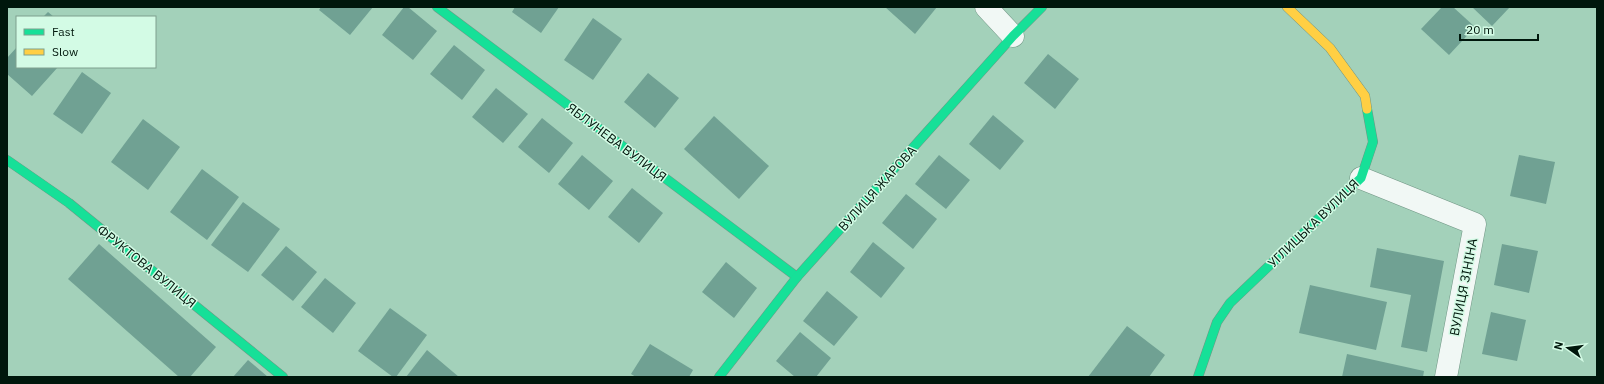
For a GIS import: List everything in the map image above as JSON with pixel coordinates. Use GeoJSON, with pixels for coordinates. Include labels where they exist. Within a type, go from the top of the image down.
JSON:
{"type":"FeatureCollection","features":[{"type":"Feature","properties":{"kind":"street","name":"ЯБЛУНЕВА ВУЛИЦЯ"},"geometry":{"type":"LineString","coordinates":[[436,7],[797,277]]}},
{"type":"Feature","properties":{"kind":"street"},"geometry":{"type":"LineString","coordinates":[[986,7],[1013,36]]}},
{"type":"Feature","properties":{"kind":"street","name":"ВУЛИЦЯ ЖАРОВА"},"geometry":{"type":"LineString","coordinates":[[719,377],[797,277],[1013,36],[1042,7]]}},
{"type":"Feature","properties":{"kind":"street","name":"УГЛИЦЬКА ВУЛИЦЯ"},"geometry":{"type":"LineString","coordinates":[[1198,377],[1217,322],[1230,303],[1361,178],[1373,142],[1365,96],[1330,48],[1287,7]]}},
{"type":"Feature","properties":{"kind":"street","name":"ФРУКТОВА ВУЛИЦЯ"},"geometry":{"type":"LineString","coordinates":[[7,160],[69,203],[283,377]]}},
{"type":"Feature","properties":{"kind":"street","name":"ВУЛИЦЯ ЗІНІНА"},"geometry":{"type":"LineString","coordinates":[[1361,178],[1475,224],[1446,377]]}},
{"type":"Feature","properties":{"kind":"building"},"geometry":{"type":"Polygon","coordinates":[[[321,7],[373,7],[350,35],[319,10],[321,7]]]}},
{"type":"Feature","properties":{"kind":"building"},"geometry":{"type":"Polygon","coordinates":[[[404,7],[408,7],[437,31],[413,60],[382,35],[404,7]]]}},
{"type":"Feature","properties":{"kind":"building"},"geometry":{"type":"Polygon","coordinates":[[[515,7],[559,7],[541,33],[512,12],[515,7]]]}},
{"type":"Feature","properties":{"kind":"building"},"geometry":{"type":"Polygon","coordinates":[[[885,7],[937,7],[915,34],[885,7]]]}},
{"type":"Feature","properties":{"kind":"building"},"geometry":{"type":"Polygon","coordinates":[[[1442,7],[1453,7],[1475,27],[1449,55],[1421,29],[1442,7]]]}},
{"type":"Feature","properties":{"kind":"building"},"geometry":{"type":"Polygon","coordinates":[[[1472,7],[1510,7],[1492,26],[1472,7]]]}},
{"type":"Feature","properties":{"kind":"building"},"geometry":{"type":"Polygon","coordinates":[[[48,12],[53,16],[44,16],[48,12]]]}},
{"type":"Feature","properties":{"kind":"building"},"geometry":{"type":"Polygon","coordinates":[[[593,18],[622,39],[593,80],[564,60],[593,18]]]}},
{"type":"Feature","properties":{"kind":"building"},"geometry":{"type":"Polygon","coordinates":[[[454,45],[485,70],[462,100],[430,74],[454,45]]]}},
{"type":"Feature","properties":{"kind":"building"},"geometry":{"type":"Polygon","coordinates":[[[16,48],[16,68],[57,68],[32,96],[7,74],[7,58],[16,48]]]}},
{"type":"Feature","properties":{"kind":"building"},"geometry":{"type":"Polygon","coordinates":[[[1048,54],[1079,79],[1055,109],[1024,83],[1048,54]]]}},
{"type":"Feature","properties":{"kind":"building"},"geometry":{"type":"Polygon","coordinates":[[[82,72],[111,93],[82,134],[53,114],[82,72]]]}},
{"type":"Feature","properties":{"kind":"building"},"geometry":{"type":"Polygon","coordinates":[[[648,73],[679,98],[655,128],[624,102],[648,73]]]}},
{"type":"Feature","properties":{"kind":"building"},"geometry":{"type":"Polygon","coordinates":[[[496,88],[528,114],[503,143],[472,117],[496,88]]]}},
{"type":"Feature","properties":{"kind":"building"},"geometry":{"type":"Polygon","coordinates":[[[993,115],[1024,141],[1000,170],[969,144],[993,115]]]}},
{"type":"Feature","properties":{"kind":"building"},"geometry":{"type":"Polygon","coordinates":[[[714,116],[769,166],[739,199],[684,149],[714,116]]]}},
{"type":"Feature","properties":{"kind":"building"},"geometry":{"type":"Polygon","coordinates":[[[542,118],[573,143],[549,173],[518,147],[542,118]]]}},
{"type":"Feature","properties":{"kind":"building"},"geometry":{"type":"Polygon","coordinates":[[[143,119],[180,147],[148,190],[111,162],[143,119]]]}},
{"type":"Feature","properties":{"kind":"building"},"geometry":{"type":"Polygon","coordinates":[[[582,155],[613,181],[589,210],[558,184],[582,155]]]}},
{"type":"Feature","properties":{"kind":"building"},"geometry":{"type":"Polygon","coordinates":[[[939,155],[970,180],[946,209],[915,184],[939,155]]]}},
{"type":"Feature","properties":{"kind":"building"},"geometry":{"type":"Polygon","coordinates":[[[1519,155],[1555,162],[1546,204],[1510,196],[1519,155]]]}},
{"type":"Feature","properties":{"kind":"building"},"geometry":{"type":"Polygon","coordinates":[[[202,169],[239,197],[207,240],[170,212],[202,169]]]}},
{"type":"Feature","properties":{"kind":"building"},"geometry":{"type":"Polygon","coordinates":[[[632,188],[663,213],[639,243],[608,217],[632,188]]]}},
{"type":"Feature","properties":{"kind":"building"},"geometry":{"type":"Polygon","coordinates":[[[906,194],[937,219],[913,249],[882,223],[906,194]]]}},
{"type":"Feature","properties":{"kind":"building"},"geometry":{"type":"Polygon","coordinates":[[[243,202],[280,229],[248,272],[211,245],[243,202]]]}},
{"type":"Feature","properties":{"kind":"building"},"geometry":{"type":"Polygon","coordinates":[[[873,242],[905,268],[881,298],[850,272],[873,242]]]}},
{"type":"Feature","properties":{"kind":"building"},"geometry":{"type":"Polygon","coordinates":[[[99,244],[216,347],[190,377],[179,377],[68,279],[99,244]]]}},
{"type":"Feature","properties":{"kind":"building"},"geometry":{"type":"Polygon","coordinates":[[[1502,244],[1538,251],[1529,293],[1494,285],[1502,244]]]}},
{"type":"Feature","properties":{"kind":"building"},"geometry":{"type":"Polygon","coordinates":[[[286,246],[317,272],[293,301],[261,275],[286,246]]]}},
{"type":"Feature","properties":{"kind":"building"},"geometry":{"type":"Polygon","coordinates":[[[1377,248],[1444,261],[1427,352],[1401,347],[1411,295],[1370,287],[1377,248]]]}},
{"type":"Feature","properties":{"kind":"building"},"geometry":{"type":"Polygon","coordinates":[[[726,262],[757,288],[734,318],[702,292],[726,262]]]}},
{"type":"Feature","properties":{"kind":"building"},"geometry":{"type":"Polygon","coordinates":[[[325,278],[356,303],[333,333],[301,307],[325,278]]]}},
{"type":"Feature","properties":{"kind":"building"},"geometry":{"type":"Polygon","coordinates":[[[1310,285],[1387,302],[1376,350],[1299,333],[1310,285]]]}},
{"type":"Feature","properties":{"kind":"building"},"geometry":{"type":"Polygon","coordinates":[[[827,291],[858,317],[834,346],[803,321],[827,291]]]}},
{"type":"Feature","properties":{"kind":"building"},"geometry":{"type":"Polygon","coordinates":[[[390,308],[427,335],[396,377],[393,377],[358,351],[390,308]]]}},
{"type":"Feature","properties":{"kind":"building"},"geometry":{"type":"Polygon","coordinates":[[[1491,312],[1526,320],[1517,361],[1482,354],[1491,312]]]}},
{"type":"Feature","properties":{"kind":"building"},"geometry":{"type":"Polygon","coordinates":[[[1127,326],[1165,355],[1149,377],[1088,377],[1127,326]]]}},
{"type":"Feature","properties":{"kind":"building"},"geometry":{"type":"Polygon","coordinates":[[[800,332],[831,358],[816,377],[795,377],[776,361],[800,332]]]}},
{"type":"Feature","properties":{"kind":"building"},"geometry":{"type":"Polygon","coordinates":[[[650,344],[693,370],[689,377],[636,377],[631,374],[650,344]]]}},
{"type":"Feature","properties":{"kind":"building"},"geometry":{"type":"Polygon","coordinates":[[[427,350],[459,377],[406,377],[427,350]]]}},
{"type":"Feature","properties":{"kind":"building"},"geometry":{"type":"Polygon","coordinates":[[[1347,354],[1424,371],[1423,377],[1342,377],[1347,354]]]}},
{"type":"Feature","properties":{"kind":"building"},"geometry":{"type":"Polygon","coordinates":[[[248,360],[268,377],[233,377],[248,360]]]}},
{"type":"Feature","properties":{"kind":"traffic: fast"},"geometry":{"type":"LineString","coordinates":[[437,7],[797,277]]}},
{"type":"Feature","properties":{"kind":"traffic: fast"},"geometry":{"type":"LineString","coordinates":[[719,377],[797,277],[1013,36],[1042,7]]}},
{"type":"Feature","properties":{"kind":"traffic: fast"},"geometry":{"type":"LineString","coordinates":[[1198,377],[1217,322],[1230,303],[1361,178],[1373,142],[1367,109]]}},
{"type":"Feature","properties":{"kind":"traffic: fast"},"geometry":{"type":"LineString","coordinates":[[7,160],[69,203],[283,377]]}},
{"type":"Feature","properties":{"kind":"traffic: slow"},"geometry":{"type":"LineString","coordinates":[[1287,7],[1330,48],[1365,96],[1367,109]]}}]}
